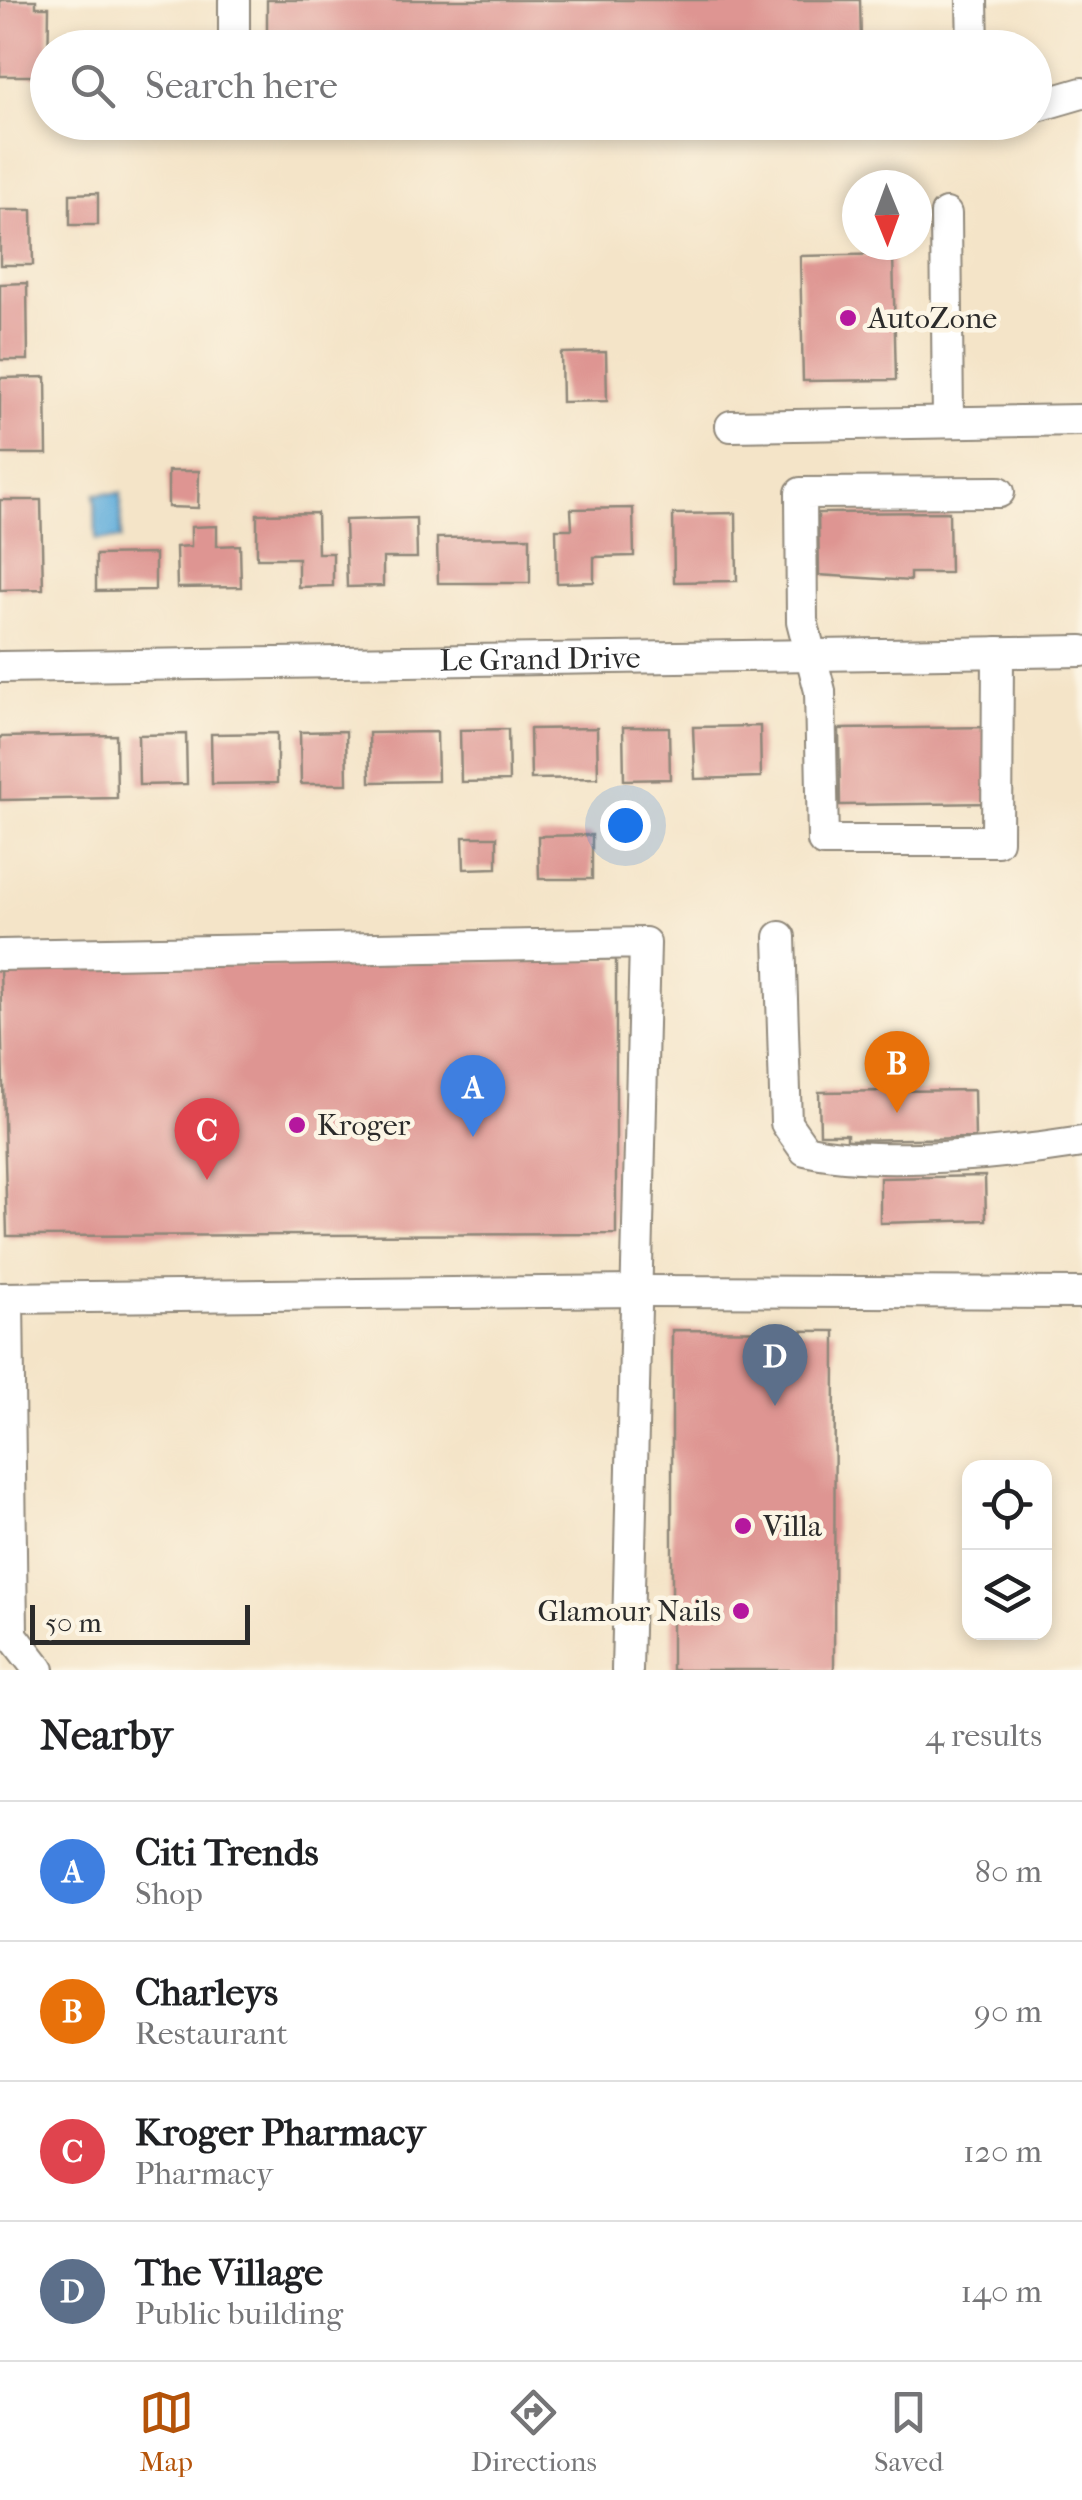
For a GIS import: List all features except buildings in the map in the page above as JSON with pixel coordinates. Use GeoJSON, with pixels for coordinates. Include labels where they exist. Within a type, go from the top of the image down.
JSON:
{"type":"FeatureCollection","features":[{"type":"Feature","properties":{"kind":"street"},"geometry":{"type":"LineString","coordinates":[[234,0],[234,30]]}},
{"type":"Feature","properties":{"kind":"street"},"geometry":{"type":"LineString","coordinates":[[972,0],[973,30]]}},
{"type":"Feature","properties":{"kind":"street"},"geometry":{"type":"LineString","coordinates":[[1052,101],[1082,92]]}},
{"type":"Feature","properties":{"kind":"street"},"geometry":{"type":"LineString","coordinates":[[946,214],[948,422]]}},
{"type":"Feature","properties":{"kind":"street"},"geometry":{"type":"LineString","coordinates":[[731,426],[1082,420]]}},
{"type":"Feature","properties":{"kind":"street"},"geometry":{"type":"LineString","coordinates":[[998,492],[801,493],[802,621],[820,691],[823,841],[997,841],[998,652]]}},
{"type":"Feature","properties":{"kind":"street","name":"Le Grand Drive"},"geometry":{"type":"LineString","coordinates":[[0,668],[1082,652]]}},
{"type":"Feature","properties":{"kind":"street"},"geometry":{"type":"LineString","coordinates":[[780,938],[786,1124],[805,1150],[840,1158],[1032,1150],[1082,1142]]}},
{"type":"Feature","properties":{"kind":"street"},"geometry":{"type":"LineString","coordinates":[[0,955],[645,943],[627,1670]]}},
{"type":"Feature","properties":{"kind":"street"},"geometry":{"type":"LineString","coordinates":[[39,1670],[12,1635],[4,1298],[639,1291],[1082,1293]]}},
{"type":"Feature","properties":{"kind":"water"},"geometry":{"type":"Polygon","coordinates":[[[121,493],[121,539],[96,540],[95,494],[121,493]]]}},
{"type":"Feature","properties":{"kind":"place","name":"AutoZone"},"geometry":{"type":"Point","coordinates":[848,318]}},
{"type":"Feature","properties":{"kind":"place","name":"Charleys"},"geometry":{"type":"Point","coordinates":[897,1113]}},
{"type":"Feature","properties":{"kind":"place","name":"Kroger"},"geometry":{"type":"Point","coordinates":[297,1125]}},
{"type":"Feature","properties":{"kind":"place","name":"Citi Trends"},"geometry":{"type":"Point","coordinates":[473,1137]}},
{"type":"Feature","properties":{"kind":"place","name":"Kroger Pharmacy"},"geometry":{"type":"Point","coordinates":[207,1180]}},
{"type":"Feature","properties":{"kind":"place","name":"The Village"},"geometry":{"type":"Point","coordinates":[775,1406]}},
{"type":"Feature","properties":{"kind":"place","name":"Villa"},"geometry":{"type":"Point","coordinates":[743,1526]}},
{"type":"Feature","properties":{"kind":"place","name":"Glamour Nails"},"geometry":{"type":"Point","coordinates":[741,1611]}}]}
